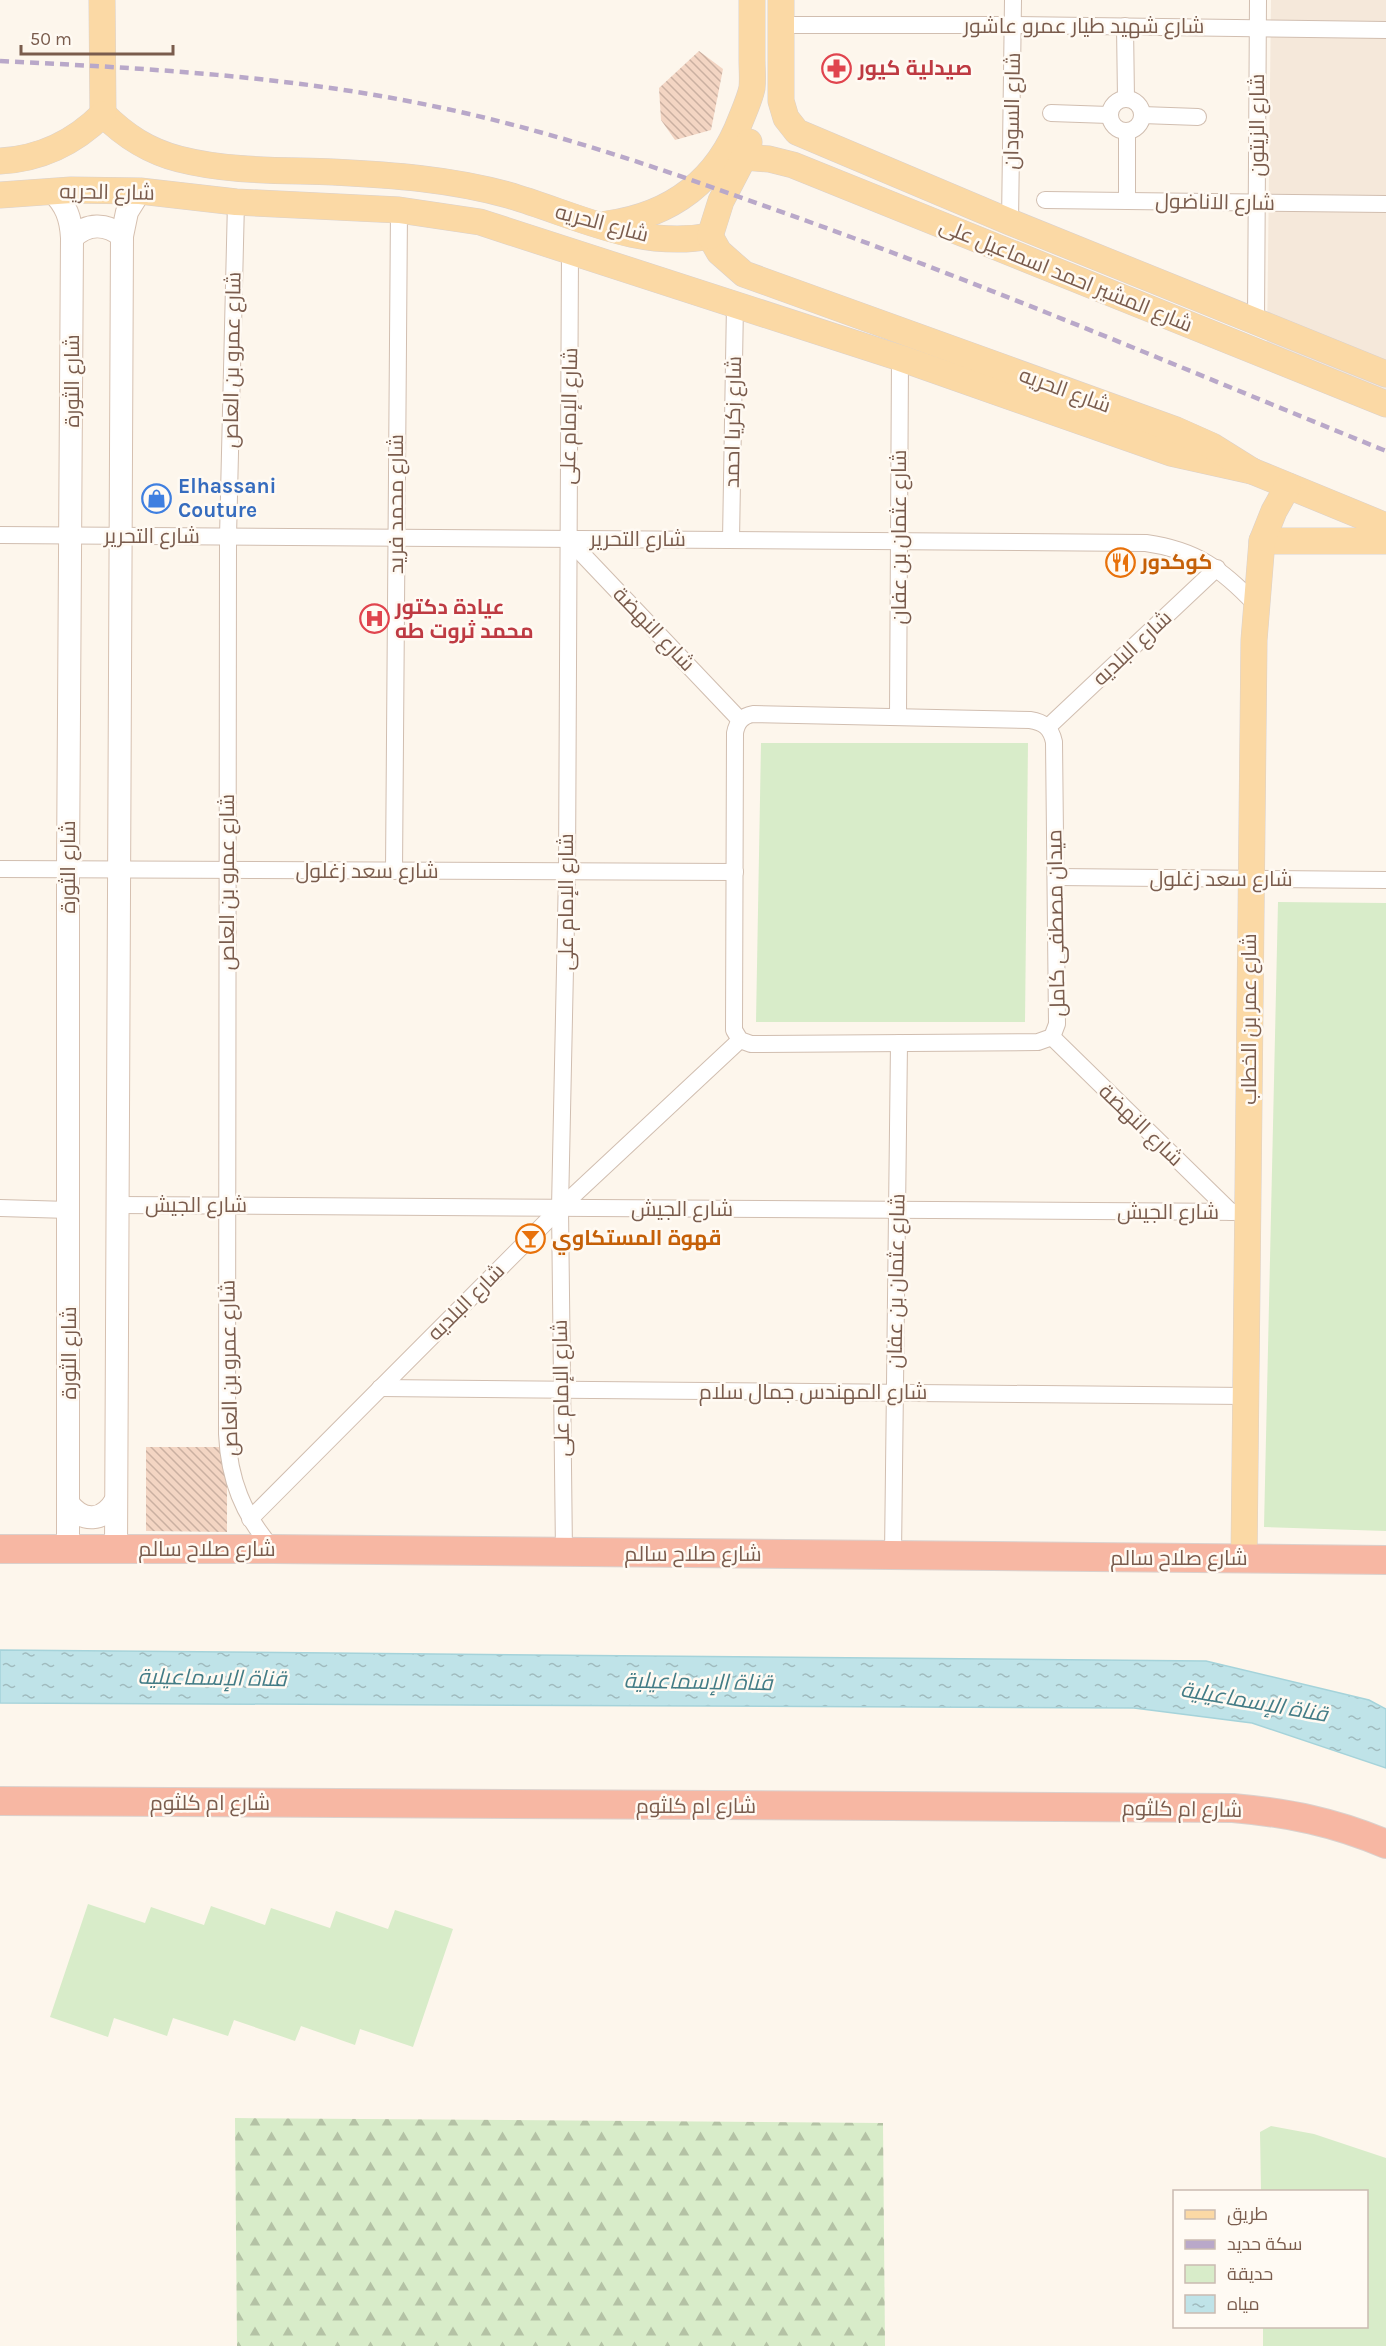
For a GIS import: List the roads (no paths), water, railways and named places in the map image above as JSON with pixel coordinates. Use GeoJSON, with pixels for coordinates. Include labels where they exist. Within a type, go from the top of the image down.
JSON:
{"type":"FeatureCollection","features":[{"type":"Feature","properties":{"kind":"highway","name":"شارع صلاح سالم"},"geometry":{"type":"LineString","coordinates":[[0,1549],[273,1549],[1386,1560]]}},
{"type":"Feature","properties":{"kind":"highway"},"geometry":{"type":"LineString","coordinates":[[1353,1560],[1386,1570]]}},
{"type":"Feature","properties":{"kind":"highway","name":"شارع ام كلثوم"},"geometry":{"type":"LineString","coordinates":[[0,1801],[1233,1808],[1285,1813],[1336,1825],[1386,1844]]}},
{"type":"Feature","properties":{"kind":"main road"},"geometry":{"type":"LineString","coordinates":[[102,0],[103,114]]}},
{"type":"Feature","properties":{"kind":"main road"},"geometry":{"type":"LineString","coordinates":[[710,236],[721,201],[744,157],[752,132],[754,118],[752,0]]}},
{"type":"Feature","properties":{"kind":"main road","name":"شارع المشير احمد اسماعيل على"},"geometry":{"type":"LineString","coordinates":[[781,13],[781,101],[791,126],[806,136],[1010,222],[1386,374]]}},
{"type":"Feature","properties":{"kind":"main road"},"geometry":{"type":"LineString","coordinates":[[601,225],[633,220],[663,209],[699,185],[726,150],[736,131],[752,88]]}},
{"type":"Feature","properties":{"kind":"main road","name":"شارع الحريه"},"geometry":{"type":"LineString","coordinates":[[0,161],[22,159],[51,150],[78,135],[103,114],[121,132],[144,147],[200,164],[254,170],[416,177],[463,184],[509,195],[645,237],[691,240],[710,236],[719,252],[731,264],[753,278],[1176,430],[1212,447],[1252,471],[1386,526]]}},
{"type":"Feature","properties":{"kind":"main road","name":"شارع المشير احمد اسماعيل على"},"geometry":{"type":"LineString","coordinates":[[744,157],[769,159],[793,165],[1386,404]]}},
{"type":"Feature","properties":{"kind":"main road"},"geometry":{"type":"LineString","coordinates":[[197,196],[200,164]]}},
{"type":"Feature","properties":{"kind":"main road"},"geometry":{"type":"LineString","coordinates":[[329,206],[331,172]]}},
{"type":"Feature","properties":{"kind":"main road","name":"شارع الحريه"},"geometry":{"type":"LineString","coordinates":[[0,195],[52,191],[140,191],[236,202],[399,210],[480,222],[900,358],[1171,453],[1252,471]]}},
{"type":"Feature","properties":{"kind":"main road","name":"شارع عمر بن الخطاب"},"geometry":{"type":"LineString","coordinates":[[1244,1558],[1246,1396],[1239,1212],[1256,605],[1262,541],[1274,511],[1288,486]]}},
{"type":"Feature","properties":{"kind":"main road"},"geometry":{"type":"LineString","coordinates":[[1262,541],[1386,541]]}},
{"type":"Feature","properties":{"kind":"street","name":"شارع السودان"},"geometry":{"type":"LineString","coordinates":[[1010,222],[1013,0]]}},
{"type":"Feature","properties":{"kind":"street","name":"شارع الزيتون"},"geometry":{"type":"LineString","coordinates":[[1256,321],[1258,0]]}},
{"type":"Feature","properties":{"kind":"street","name":"شارع شهيد طيار عمرو عاشور"},"geometry":{"type":"LineString","coordinates":[[781,13],[1013,25],[1386,30]]}},
{"type":"Feature","properties":{"kind":"street"},"geometry":{"type":"LineString","coordinates":[[1125,26],[1126,99]]}},
{"type":"Feature","properties":{"kind":"street"},"geometry":{"type":"LineString","coordinates":[[1126,99],[1135,102],[1142,115],[1136,128],[1127,132],[1113,126],[1109,115],[1112,105],[1126,99]]}},
{"type":"Feature","properties":{"kind":"street"},"geometry":{"type":"LineString","coordinates":[[1051,113],[1109,115]]}},
{"type":"Feature","properties":{"kind":"street"},"geometry":{"type":"LineString","coordinates":[[1142,115],[1198,117]]}},
{"type":"Feature","properties":{"kind":"street"},"geometry":{"type":"LineString","coordinates":[[1127,132],[1127,201]]}},
{"type":"Feature","properties":{"kind":"street","name":"شارع الثورة"},"geometry":{"type":"LineString","coordinates":[[52,191],[62,201],[68,212],[72,238],[68,870],[69,1550]]}},
{"type":"Feature","properties":{"kind":"street"},"geometry":{"type":"LineString","coordinates":[[116,1550],[122,236],[126,212],[140,191]]}},
{"type":"Feature","properties":{"kind":"street","name":"شارع الاناضول"},"geometry":{"type":"LineString","coordinates":[[1045,200],[1386,204]]}},
{"type":"Feature","properties":{"kind":"street","name":"شارع عمرو بن العاص"},"geometry":{"type":"LineString","coordinates":[[236,202],[228,537],[228,1456],[240,1500],[250,1519],[273,1549]]}},
{"type":"Feature","properties":{"kind":"street","name":"شارع محمد فريد"},"geometry":{"type":"LineString","coordinates":[[394,871],[399,210]]}},
{"type":"Feature","properties":{"kind":"street"},"geometry":{"type":"LineString","coordinates":[[72,238],[85,228],[101,226],[122,236]]}},
{"type":"Feature","properties":{"kind":"street","name":"شارع الإمام على"},"geometry":{"type":"LineString","coordinates":[[564,1553],[560,1208],[567,873],[570,250]]}},
{"type":"Feature","properties":{"kind":"street","name":"شارع زكريا احمد"},"geometry":{"type":"LineString","coordinates":[[731,540],[735,304]]}},
{"type":"Feature","properties":{"kind":"street","name":"شارع عثمان بن عفان"},"geometry":{"type":"LineString","coordinates":[[898,717],[900,358]]}},
{"type":"Feature","properties":{"kind":"street","name":"شارع التحرير"},"geometry":{"type":"LineString","coordinates":[[0,535],[1146,543],[1183,551],[1217,568],[1256,605]]}},
{"type":"Feature","properties":{"kind":"street","name":"شارع النهضة"},"geometry":{"type":"LineString","coordinates":[[568,539],[740,720]]}},
{"type":"Feature","properties":{"kind":"street","name":"شارع البلديه"},"geometry":{"type":"LineString","coordinates":[[1048,727],[1217,568]]}},
{"type":"Feature","properties":{"kind":"street"},"geometry":{"type":"LineString","coordinates":[[740,1040],[734,1030],[735,733],[740,720],[753,714],[1030,720],[1048,727]]}},
{"type":"Feature","properties":{"kind":"street","name":"ميدان مصطفى كامل"},"geometry":{"type":"LineString","coordinates":[[740,1040],[751,1044],[1038,1042],[1052,1037],[1058,1024],[1054,742],[1048,727]]}},
{"type":"Feature","properties":{"kind":"street","name":"شارع سعد زغلول"},"geometry":{"type":"LineString","coordinates":[[0,869],[735,872]]}},
{"type":"Feature","properties":{"kind":"street","name":"شارع سعد زغلول"},"geometry":{"type":"LineString","coordinates":[[1056,877],[1386,880]]}},
{"type":"Feature","properties":{"kind":"street","name":"شارع النهضة"},"geometry":{"type":"LineString","coordinates":[[1052,1037],[1239,1212]]}},
{"type":"Feature","properties":{"kind":"street","name":"شارع البلديه"},"geometry":{"type":"LineString","coordinates":[[250,1519],[560,1208],[740,1040]]}},
{"type":"Feature","properties":{"kind":"street","name":"شارع عثمان بن عفان"},"geometry":{"type":"LineString","coordinates":[[893,1555],[899,1043]]}},
{"type":"Feature","properties":{"kind":"street","name":"شارع الجيش"},"geometry":{"type":"LineString","coordinates":[[117,1205],[1239,1212]]}},
{"type":"Feature","properties":{"kind":"street"},"geometry":{"type":"LineString","coordinates":[[0,1209],[69,1210]]}},
{"type":"Feature","properties":{"kind":"street","name":"شارع المهندس جمال سلام"},"geometry":{"type":"LineString","coordinates":[[380,1388],[1246,1396]]}},
{"type":"Feature","properties":{"kind":"street"},"geometry":{"type":"LineString","coordinates":[[68,1503],[74,1511],[83,1516],[93,1517],[102,1515],[116,1500]]}},
{"type":"Feature","properties":{"kind":"water","name":"قناة الإسماعيلية"},"geometry":{"type":"Polygon","coordinates":[[[0,1650],[1206,1661],[1369,1700],[1386,1709],[1386,1768],[1252,1723],[1134,1708],[0,1703],[0,1650]]]}},
{"type":"Feature","properties":{"kind":"railway"},"geometry":{"type":"LineString","coordinates":[[0,61],[156,70],[310,85],[458,111],[546,134],[676,175],[841,233],[1076,324],[1386,451]]}},
{"type":"Feature","properties":{"kind":"place","name":"صيدلية كيور"},"geometry":{"type":"Point","coordinates":[837,68]}},
{"type":"Feature","properties":{"kind":"place","name":"Elhassani Couture"},"geometry":{"type":"Point","coordinates":[157,498]}},
{"type":"Feature","properties":{"kind":"place","name":"كوكدور"},"geometry":{"type":"Point","coordinates":[1120,562]}},
{"type":"Feature","properties":{"kind":"place","name":"عيادة دكتور محمد ثروت طه"},"geometry":{"type":"Point","coordinates":[374,619]}},
{"type":"Feature","properties":{"kind":"place","name":"قهوة المستكاوي"},"geometry":{"type":"Point","coordinates":[531,1238]}}]}
